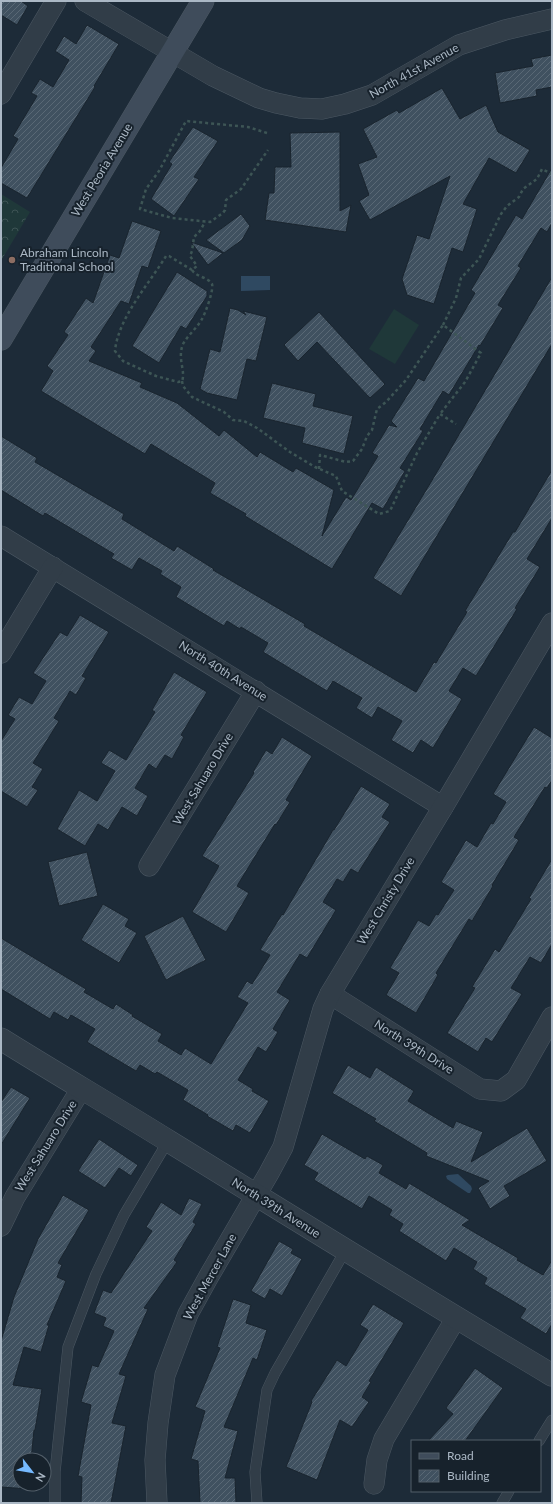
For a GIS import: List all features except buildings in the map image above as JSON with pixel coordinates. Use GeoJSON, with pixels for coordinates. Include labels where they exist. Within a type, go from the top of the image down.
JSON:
{"type":"FeatureCollection","features":[{"type":"Feature","properties":{"kind":"main road","name":"West Peoria Avenue"},"geometry":{"type":"LineString","coordinates":[[1,339],[202,1]]}},
{"type":"Feature","properties":{"kind":"street"},"geometry":{"type":"LineString","coordinates":[[1,94],[56,1]]}},
{"type":"Feature","properties":{"kind":"street","name":"North 41st Avenue"},"geometry":{"type":"LineString","coordinates":[[85,1],[213,76],[259,98],[300,108],[322,109],[345,104],[372,95],[459,45],[505,30],[552,19]]}},
{"type":"Feature","properties":{"kind":"street","name":"North 40th Avenue"},"geometry":{"type":"LineString","coordinates":[[1,536],[443,807]]}},
{"type":"Feature","properties":{"kind":"street"},"geometry":{"type":"LineString","coordinates":[[1,653],[53,567]]}},
{"type":"Feature","properties":{"kind":"street","name":"West Christy Drive"},"geometry":{"type":"LineString","coordinates":[[256,1196],[282,1147],[323,1009],[330,994],[552,623]]}},
{"type":"Feature","properties":{"kind":"street","name":"West Sahuaro Drive"},"geometry":{"type":"LineString","coordinates":[[149,866],[256,691]]}},
{"type":"Feature","properties":{"kind":"street","name":"North 39th Drive"},"geometry":{"type":"LineString","coordinates":[[330,994],[480,1089],[502,1091],[516,1080],[552,1018]]}},
{"type":"Feature","properties":{"kind":"street","name":"North 39th Avenue"},"geometry":{"type":"LineString","coordinates":[[1,1039],[345,1251],[552,1375]]}},
{"type":"Feature","properties":{"kind":"street","name":"West Sahuaro Drive"},"geometry":{"type":"LineString","coordinates":[[1,1226],[15,1197],[81,1089]]}},
{"type":"Feature","properties":{"kind":"street","name":"West Mercer Lane"},"geometry":{"type":"LineString","coordinates":[[157,1503],[155,1460],[158,1423],[165,1375],[188,1314],[256,1196]]}},
{"type":"Feature","properties":{"kind":"street"},"geometry":{"type":"LineString","coordinates":[[374,1484],[377,1460],[384,1439],[456,1318]]}},
{"type":"Feature","properties":{"kind":"lane"},"geometry":{"type":"LineString","coordinates":[[55,1503],[55,1472],[68,1347],[96,1274],[124,1215],[168,1141]]}},
{"type":"Feature","properties":{"kind":"lane"},"geometry":{"type":"LineString","coordinates":[[257,1503],[256,1472],[267,1390],[275,1373],[345,1251]]}},
{"type":"Feature","properties":{"kind":"lane"},"geometry":{"type":"LineString","coordinates":[[540,1440],[552,1420]]}},
{"type":"Feature","properties":{"kind":"lane"},"geometry":{"type":"LineString","coordinates":[[502,1503],[508,1492]]}},
{"type":"Feature","properties":{"kind":"path"},"geometry":{"type":"LineString","coordinates":[[267,133],[248,127],[186,121],[159,171],[146,189],[140,209],[172,218],[205,222],[213,221],[223,213],[225,210],[226,200],[241,189],[268,150]]}},
{"type":"Feature","properties":{"kind":"path"},"geometry":{"type":"LineString","coordinates":[[319,469],[320,455],[346,462],[353,460],[362,449],[367,436],[372,430],[377,409],[386,402],[406,380],[443,325],[456,298],[461,278],[479,259],[501,214],[507,206],[519,198],[523,189],[537,179],[542,169],[552,174]]}},
{"type":"Feature","properties":{"kind":"path"},"geometry":{"type":"LineString","coordinates":[[192,270],[197,266],[190,256],[193,238],[204,226],[205,222]]}},
{"type":"Feature","properties":{"kind":"path"},"geometry":{"type":"LineString","coordinates":[[182,381],[178,382],[156,376],[123,361],[115,351],[116,341],[125,320],[166,256],[170,256],[212,285],[213,292],[202,319],[183,344],[180,356],[183,386],[192,397],[224,412],[233,420],[244,421],[257,428],[290,452],[319,469],[336,476],[342,491],[375,513],[379,514],[388,512],[394,504],[417,453],[440,414],[465,382],[481,353],[443,325]]}},
{"type":"Feature","properties":{"kind":"path"},"geometry":{"type":"LineString","coordinates":[[440,414],[456,424]]}},
{"type":"Feature","properties":{"kind":"green space"},"geometry":{"type":"Polygon","coordinates":[[[1,194],[30,212],[1,261],[1,194]]]}},
{"type":"Feature","properties":{"kind":"green space"},"geometry":{"type":"Polygon","coordinates":[[[394,309],[419,325],[395,364],[369,349],[394,309]]]}},
{"type":"Feature","properties":{"kind":"water"},"geometry":{"type":"Polygon","coordinates":[[[241,276],[270,276],[270,290],[241,291],[241,276]]]}},
{"type":"Feature","properties":{"kind":"water"},"geometry":{"type":"Polygon","coordinates":[[[458,1174],[471,1186],[472,1189],[470,1193],[447,1179],[446,1176],[458,1174]]]}},
{"type":"Feature","properties":{"kind":"place","name":"Abraham Lincoln Traditional School"},"geometry":{"type":"Point","coordinates":[12,260]}}]}
